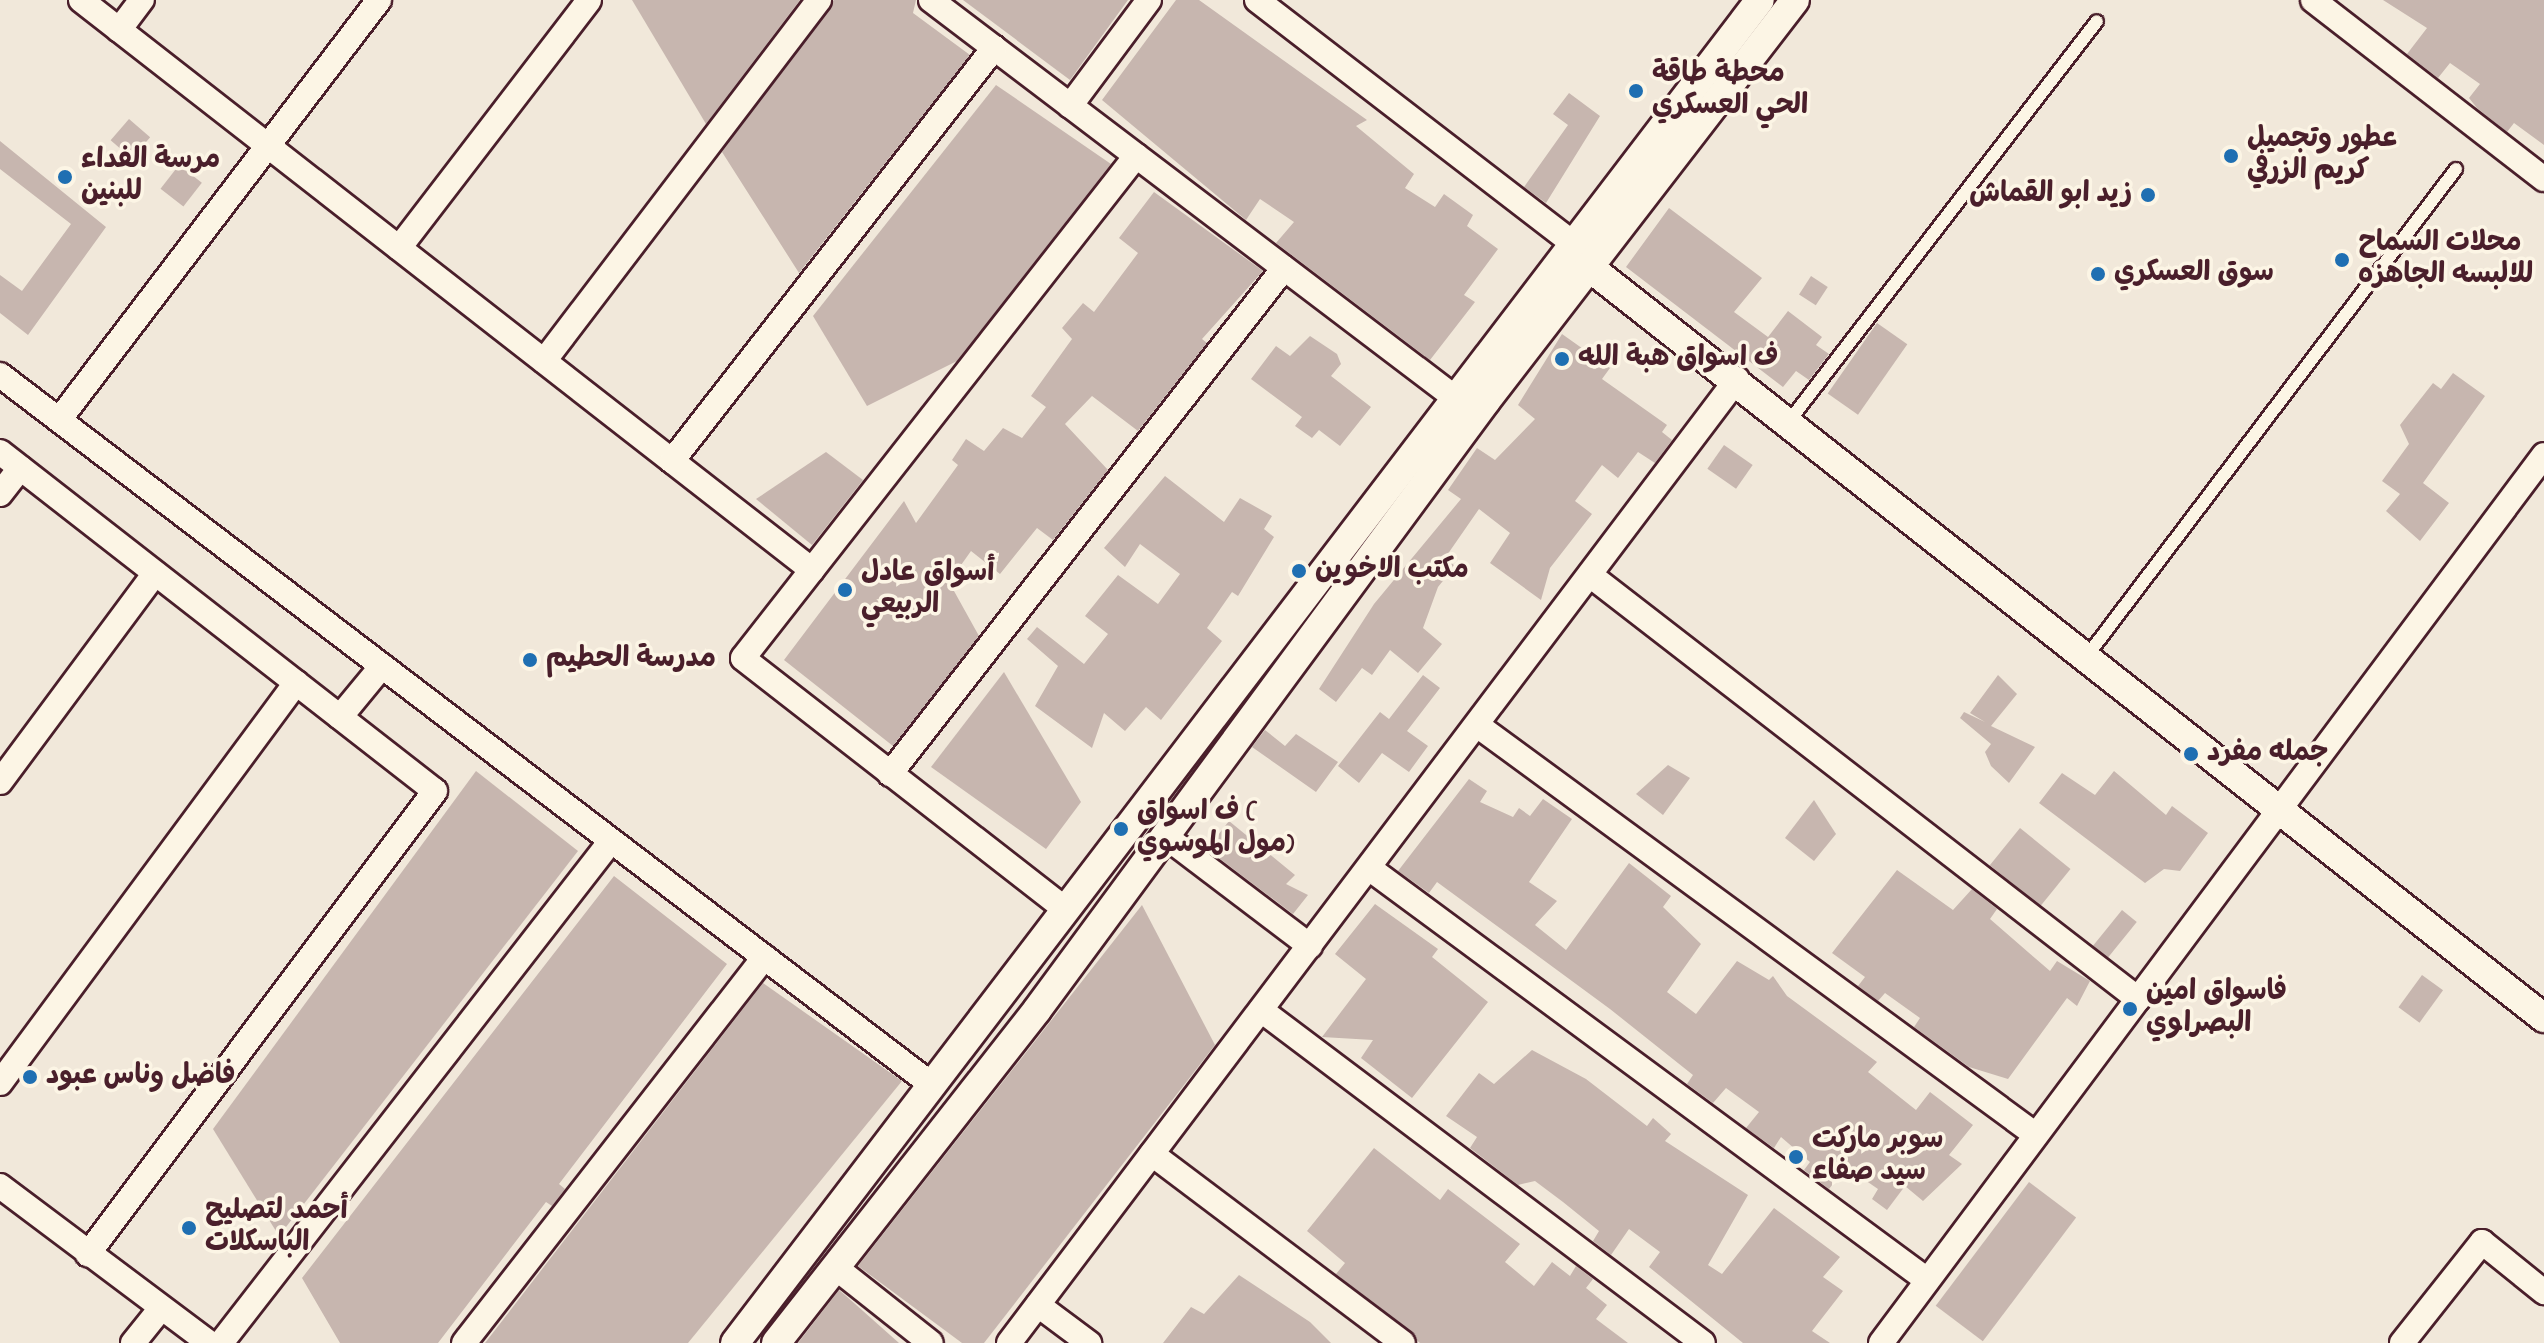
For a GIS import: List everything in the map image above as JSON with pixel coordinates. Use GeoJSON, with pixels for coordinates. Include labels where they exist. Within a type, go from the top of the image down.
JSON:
{"type":"FeatureCollection","features":[{"type":"Feature","properties":{"kind":"street"},"geometry":{"type":"LineString","coordinates":[[81,0],[812,570]]}},
{"type":"Feature","properties":{"kind":"street"},"geometry":{"type":"LineString","coordinates":[[119,30],[142,0]]}},
{"type":"Feature","properties":{"kind":"street"},"geometry":{"type":"LineString","coordinates":[[59,420],[266,144],[379,0]]}},
{"type":"Feature","properties":{"kind":"street"},"geometry":{"type":"LineString","coordinates":[[399,248],[589,0]]}},
{"type":"Feature","properties":{"kind":"street"},"geometry":{"type":"LineString","coordinates":[[544,361],[819,0]]}},
{"type":"Feature","properties":{"kind":"street"},"geometry":{"type":"LineString","coordinates":[[931,0],[1454,397]]}},
{"type":"Feature","properties":{"kind":"street"},"geometry":{"type":"LineString","coordinates":[[1070,106],[1149,0]]}},
{"type":"Feature","properties":{"kind":"street"},"geometry":{"type":"LineString","coordinates":[[1257,0],[2544,1018]]}},
{"type":"Feature","properties":{"kind":"street"},"geometry":{"type":"LineString","coordinates":[[776,1343],[1248,725],[1760,0]]}},
{"type":"Feature","properties":{"kind":"street"},"geometry":{"type":"LineString","coordinates":[[735,1343],[1454,397],[1582,256],[1795,0]]}},
{"type":"Feature","properties":{"kind":"street"},"geometry":{"type":"LineString","coordinates":[[2313,0],[2544,179]]}},
{"type":"Feature","properties":{"kind":"street"},"geometry":{"type":"LineString","coordinates":[[672,461],[994,48]]}},
{"type":"Feature","properties":{"kind":"street"},"geometry":{"type":"LineString","coordinates":[[1065,909],[743,658],[1136,156]]}},
{"type":"Feature","properties":{"kind":"street"},"geometry":{"type":"LineString","coordinates":[[890,774],[1284,268]]}},
{"type":"Feature","properties":{"kind":"street"},"geometry":{"type":"LineString","coordinates":[[0,375],[932,1085]]}},
{"type":"Feature","properties":{"kind":"street"},"geometry":{"type":"LineString","coordinates":[[1009,1343],[1737,379]]}},
{"type":"Feature","properties":{"kind":"street"},"geometry":{"type":"LineString","coordinates":[[0,452],[435,791],[88,1254]]}},
{"type":"Feature","properties":{"kind":"street"},"geometry":{"type":"LineString","coordinates":[[1881,1343],[2544,455]]}},
{"type":"Feature","properties":{"kind":"street"},"geometry":{"type":"LineString","coordinates":[[0,494],[20,468]]}},
{"type":"Feature","properties":{"kind":"street"},"geometry":{"type":"LineString","coordinates":[[0,782],[155,573]]}},
{"type":"Feature","properties":{"kind":"street"},"geometry":{"type":"LineString","coordinates":[[1590,575],[2138,999]]}},
{"type":"Feature","properties":{"kind":"street"},"geometry":{"type":"LineString","coordinates":[[340,717],[382,666]]}},
{"type":"Feature","properties":{"kind":"street"},"geometry":{"type":"LineString","coordinates":[[0,1083],[296,683]]}},
{"type":"Feature","properties":{"kind":"street"},"geometry":{"type":"LineString","coordinates":[[1221,704],[1231,724],[1248,725]]}},
{"type":"Feature","properties":{"kind":"street"},"geometry":{"type":"LineString","coordinates":[[1477,725],[2036,1135]]}},
{"type":"Feature","properties":{"kind":"street"},"geometry":{"type":"LineString","coordinates":[[1184,751],[1208,758],[1211,774]]}},
{"type":"Feature","properties":{"kind":"street"},"geometry":{"type":"LineString","coordinates":[[1165,836],[1310,946]]}},
{"type":"Feature","properties":{"kind":"street"},"geometry":{"type":"LineString","coordinates":[[221,1343],[611,841]]}},
{"type":"Feature","properties":{"kind":"street"},"geometry":{"type":"LineString","coordinates":[[1369,868],[1927,1280]]}},
{"type":"Feature","properties":{"kind":"street"},"geometry":{"type":"LineString","coordinates":[[464,1343],[764,957]]}},
{"type":"Feature","properties":{"kind":"street"},"geometry":{"type":"LineString","coordinates":[[1261,1010],[1703,1343]]}},
{"type":"Feature","properties":{"kind":"street"},"geometry":{"type":"LineString","coordinates":[[1152,1154],[1403,1343]]}},
{"type":"Feature","properties":{"kind":"street"},"geometry":{"type":"LineString","coordinates":[[0,1186],[209,1343]]}},
{"type":"Feature","properties":{"kind":"street"},"geometry":{"type":"LineString","coordinates":[[2402,1343],[2482,1242],[2544,1292]]}},
{"type":"Feature","properties":{"kind":"street"},"geometry":{"type":"LineString","coordinates":[[835,1267],[931,1343]]}},
{"type":"Feature","properties":{"kind":"street"},"geometry":{"type":"LineString","coordinates":[[1038,1305],[1089,1343]]}},
{"type":"Feature","properties":{"kind":"street"},"geometry":{"type":"LineString","coordinates":[[133,1343],[161,1308]]}},
{"type":"Feature","properties":{"kind":"lane"},"geometry":{"type":"LineString","coordinates":[[1790,420],[2097,21]]}},
{"type":"Feature","properties":{"kind":"lane"},"geometry":{"type":"LineString","coordinates":[[2087,656],[2456,169]]}},
{"type":"Feature","properties":{"kind":"building"},"geometry":{"type":"Polygon","coordinates":[[[632,0],[800,0],[706,124],[632,0]]]}},
{"type":"Feature","properties":{"kind":"building"},"geometry":{"type":"Polygon","coordinates":[[[834,0],[916,0],[913,13],[970,55],[799,273],[722,152],[834,0]]]}},
{"type":"Feature","properties":{"kind":"building"},"geometry":{"type":"Polygon","coordinates":[[[963,0],[1128,0],[1070,80],[963,0]]]}},
{"type":"Feature","properties":{"kind":"building"},"geometry":{"type":"Polygon","coordinates":[[[1176,0],[1199,0],[1367,120],[1356,126],[1414,174],[1405,188],[1435,207],[1444,194],[1473,215],[1467,226],[1498,249],[1464,295],[1475,302],[1430,360],[1276,243],[1294,222],[1260,199],[1246,220],[1102,100],[1176,0]]]}},
{"type":"Feature","properties":{"kind":"building"},"geometry":{"type":"Polygon","coordinates":[[[2383,0],[2544,0],[2544,145],[2514,123],[2507,132],[2477,108],[2469,98],[2480,84],[2450,63],[2438,78],[2407,54],[2427,28],[2383,0]]]}},
{"type":"Feature","properties":{"kind":"building"},"geometry":{"type":"Polygon","coordinates":[[[996,85],[1111,164],[957,361],[867,406],[813,316],[996,85]]]}},
{"type":"Feature","properties":{"kind":"building"},"geometry":{"type":"Polygon","coordinates":[[[1569,93],[1600,116],[1546,203],[1524,187],[1568,125],[1553,114],[1569,93]]]}},
{"type":"Feature","properties":{"kind":"building"},"geometry":{"type":"Polygon","coordinates":[[[129,119],[150,137],[132,159],[111,140],[129,119]]]}},
{"type":"Feature","properties":{"kind":"building"},"geometry":{"type":"Polygon","coordinates":[[[0,141],[106,227],[28,335],[0,313],[0,275],[22,291],[71,224],[0,169],[0,141]]]}},
{"type":"Feature","properties":{"kind":"building"},"geometry":{"type":"Polygon","coordinates":[[[179,165],[202,183],[183,206],[161,189],[179,165]]]}},
{"type":"Feature","properties":{"kind":"building"},"geometry":{"type":"Polygon","coordinates":[[[1154,192],[1263,271],[1202,339],[1207,343],[1138,431],[1092,396],[1065,424],[1108,470],[1053,540],[1037,528],[1000,574],[971,551],[949,582],[979,636],[893,746],[784,660],[904,501],[916,523],[958,465],[952,460],[966,439],[984,451],[1003,428],[1022,438],[1046,407],[1031,396],[1072,339],[1062,328],[1083,303],[1094,312],[1138,253],[1119,238],[1154,192]]]}},
{"type":"Feature","properties":{"kind":"building"},"geometry":{"type":"Polygon","coordinates":[[[1669,208],[1762,278],[1734,312],[1768,337],[1788,311],[1822,337],[1816,345],[1829,354],[1809,380],[1796,371],[1783,387],[1626,267],[1669,208]]]}},
{"type":"Feature","properties":{"kind":"building"},"geometry":{"type":"Polygon","coordinates":[[[1811,276],[1828,287],[1816,305],[1799,294],[1811,276]]]}},
{"type":"Feature","properties":{"kind":"building"},"geometry":{"type":"Polygon","coordinates":[[[1877,323],[1907,344],[1858,415],[1828,393],[1877,323]]]}},
{"type":"Feature","properties":{"kind":"building"},"geometry":{"type":"Polygon","coordinates":[[[1562,334],[1610,368],[1602,379],[1667,425],[1662,432],[1672,440],[1655,463],[1638,452],[1618,478],[1602,465],[1575,501],[1592,514],[1550,568],[1541,600],[1490,563],[1510,533],[1479,509],[1445,558],[1455,566],[1438,587],[1423,628],[1442,644],[1418,673],[1390,650],[1372,675],[1362,668],[1336,702],[1319,689],[1374,604],[1461,499],[1448,490],[1477,448],[1495,460],[1535,419],[1518,405],[1562,334]]]}},
{"type":"Feature","properties":{"kind":"building"},"geometry":{"type":"Polygon","coordinates":[[[1310,336],[1337,354],[1341,364],[1331,376],[1371,407],[1340,446],[1319,430],[1312,438],[1295,426],[1302,417],[1251,379],[1276,346],[1290,356],[1310,336]]]}},
{"type":"Feature","properties":{"kind":"building"},"geometry":{"type":"Polygon","coordinates":[[[2453,373],[2485,396],[2423,483],[2449,503],[2420,541],[2386,511],[2400,494],[2382,481],[2409,444],[2400,425],[2433,383],[2441,389],[2453,373]]]}},
{"type":"Feature","properties":{"kind":"building"},"geometry":{"type":"Polygon","coordinates":[[[1724,445],[1753,465],[1736,489],[1707,469],[1724,445]]]}},
{"type":"Feature","properties":{"kind":"building"},"geometry":{"type":"Polygon","coordinates":[[[826,452],[863,480],[812,545],[756,499],[826,452]]]}},
{"type":"Feature","properties":{"kind":"building"},"geometry":{"type":"Polygon","coordinates":[[[1165,476],[1224,522],[1240,498],[1272,516],[1264,529],[1274,537],[1238,596],[1232,592],[1207,628],[1222,641],[1161,720],[1146,707],[1125,731],[1104,713],[1092,748],[1035,706],[1058,666],[1027,639],[1037,627],[1084,664],[1108,634],[1085,616],[1118,575],[1158,604],[1180,574],[1140,544],[1125,567],[1104,548],[1165,476]]]}},
{"type":"Feature","properties":{"kind":"building"},"geometry":{"type":"Polygon","coordinates":[[[1004,672],[1081,802],[1046,849],[931,767],[1004,672]]]}},
{"type":"Feature","properties":{"kind":"building"},"geometry":{"type":"Polygon","coordinates":[[[1423,675],[1440,688],[1407,731],[1428,746],[1409,772],[1382,753],[1359,783],[1338,766],[1380,712],[1389,719],[1423,675]]]}},
{"type":"Feature","properties":{"kind":"building"},"geometry":{"type":"Polygon","coordinates":[[[1998,675],[2017,694],[1991,726],[2035,747],[2009,783],[1991,766],[1985,752],[1991,744],[1960,718],[1964,712],[1985,722],[1970,713],[1998,675]]]}},
{"type":"Feature","properties":{"kind":"building"},"geometry":{"type":"Polygon","coordinates":[[[1265,730],[1285,746],[1296,734],[1338,762],[1316,792],[1252,747],[1265,730]]]}},
{"type":"Feature","properties":{"kind":"building"},"geometry":{"type":"Polygon","coordinates":[[[1668,765],[1690,778],[1663,815],[1636,794],[1668,765]]]}},
{"type":"Feature","properties":{"kind":"building"},"geometry":{"type":"Polygon","coordinates":[[[476,771],[578,851],[279,1236],[213,1129],[476,771]]]}},
{"type":"Feature","properties":{"kind":"building"},"geometry":{"type":"Polygon","coordinates":[[[2114,771],[2166,815],[2172,806],[2208,833],[2180,871],[2164,869],[2145,883],[2039,803],[2062,773],[2095,795],[2114,771]]]}},
{"type":"Feature","properties":{"kind":"building"},"geometry":{"type":"Polygon","coordinates":[[[1469,779],[1487,791],[1480,802],[1513,817],[1519,808],[1530,816],[1543,799],[1572,819],[1529,882],[1557,901],[1535,925],[1566,950],[1629,863],[1671,896],[1663,907],[1701,944],[1667,992],[1696,1014],[1737,961],[1769,980],[1773,976],[1787,996],[1877,1062],[1868,1072],[1916,1110],[1930,1092],[1973,1125],[1949,1155],[1962,1164],[1923,1201],[1905,1186],[1887,1210],[1872,1199],[1878,1189],[1846,1167],[1829,1189],[1804,1170],[1810,1162],[1781,1137],[1774,1148],[1746,1128],[1759,1112],[1726,1088],[1713,1103],[1687,1084],[1693,1075],[1610,1009],[1437,882],[1429,893],[1398,871],[1469,779]]]}},
{"type":"Feature","properties":{"kind":"building"},"geometry":{"type":"Polygon","coordinates":[[[1814,800],[1836,834],[1814,861],[1785,838],[1814,800]]]}},
{"type":"Feature","properties":{"kind":"building"},"geometry":{"type":"Polygon","coordinates":[[[1229,821],[1295,875],[1286,884],[1308,895],[1293,914],[1207,849],[1229,821]]]}},
{"type":"Feature","properties":{"kind":"building"},"geometry":{"type":"Polygon","coordinates":[[[2020,828],[2071,869],[2040,906],[1990,865],[2020,828]]]}},
{"type":"Feature","properties":{"kind":"building"},"geometry":{"type":"Polygon","coordinates":[[[1897,870],[1953,910],[1972,889],[1997,909],[1990,919],[2050,971],[2057,961],[2090,981],[2077,1006],[2067,998],[2008,1079],[1969,1067],[1914,1027],[1920,1018],[1885,993],[1878,1001],[1858,986],[1865,977],[1832,953],[1897,870]]]}},
{"type":"Feature","properties":{"kind":"building"},"geometry":{"type":"Polygon","coordinates":[[[614,876],[727,964],[559,1184],[565,1189],[552,1206],[546,1202],[438,1343],[340,1343],[302,1278],[614,876]]]}},
{"type":"Feature","properties":{"kind":"building"},"geometry":{"type":"Polygon","coordinates":[[[1375,904],[1438,949],[1432,957],[1488,1002],[1412,1098],[1361,1058],[1373,1040],[1322,1037],[1366,979],[1335,954],[1375,904]]]}},
{"type":"Feature","properties":{"kind":"building"},"geometry":{"type":"Polygon","coordinates":[[[1142,905],[1215,1045],[984,1343],[962,1343],[858,1266],[1142,905]]]}},
{"type":"Feature","properties":{"kind":"building"},"geometry":{"type":"Polygon","coordinates":[[[2122,910],[2137,922],[2108,958],[2093,946],[2122,910]]]}},
{"type":"Feature","properties":{"kind":"building"},"geometry":{"type":"Polygon","coordinates":[[[2422,975],[2443,990],[2420,1023],[2398,1007],[2422,975]]]}},
{"type":"Feature","properties":{"kind":"building"},"geometry":{"type":"Polygon","coordinates":[[[763,983],[902,1081],[688,1343],[485,1343],[763,983]]]}},
{"type":"Feature","properties":{"kind":"building"},"geometry":{"type":"Polygon","coordinates":[[[1532,1050],[1586,1079],[1647,1126],[1653,1118],[1671,1134],[1665,1141],[1748,1195],[1708,1265],[1722,1274],[1774,1208],[1840,1257],[1823,1277],[1843,1291],[1812,1331],[1830,1343],[1743,1343],[1649,1267],[1660,1252],[1629,1229],[1611,1255],[1593,1241],[1599,1231],[1563,1202],[1535,1181],[1518,1185],[1470,1148],[1477,1137],[1446,1116],[1479,1073],[1494,1084],[1532,1050]]]}},
{"type":"Feature","properties":{"kind":"building"},"geometry":{"type":"Polygon","coordinates":[[[1374,1148],[1440,1200],[1448,1189],[1520,1244],[1505,1262],[1534,1286],[1552,1262],[1570,1276],[1576,1266],[1593,1279],[1586,1288],[1607,1305],[1596,1319],[1628,1343],[1420,1343],[1336,1274],[1345,1263],[1307,1231],[1374,1148]]]}},
{"type":"Feature","properties":{"kind":"building"},"geometry":{"type":"Polygon","coordinates":[[[2029,1182],[2076,1218],[1983,1341],[1936,1306],[2029,1182]]]}},
{"type":"Feature","properties":{"kind":"building"},"geometry":{"type":"Polygon","coordinates":[[[1239,1275],[1310,1322],[1331,1343],[1163,1343],[1191,1307],[1204,1314],[1239,1275]]]}},
{"type":"Feature","properties":{"kind":"building"},"geometry":{"type":"Polygon","coordinates":[[[839,1290],[845,1295],[899,1343],[798,1343],[839,1290]]]}},
{"type":"Feature","properties":{"kind":"place","name":"محطة طاقة الحي العسكري"},"geometry":{"type":"Point","coordinates":[1636,91]}},
{"type":"Feature","properties":{"kind":"place","name":"عطور وتجميل كريم الزرفي"},"geometry":{"type":"Point","coordinates":[2231,156]}},
{"type":"Feature","properties":{"kind":"place","name":"مرسة الفداء للبنين"},"geometry":{"type":"Point","coordinates":[65,177]}},
{"type":"Feature","properties":{"kind":"place","name":"زيد ابو القماش"},"geometry":{"type":"Point","coordinates":[2148,195]}},
{"type":"Feature","properties":{"kind":"place","name":"محلات السماح للالبسه الجاهزه"},"geometry":{"type":"Point","coordinates":[2342,260]}},
{"type":"Feature","properties":{"kind":"place","name":"سوق العسكري"},"geometry":{"type":"Point","coordinates":[2098,274]}},
{"type":"Feature","properties":{"kind":"place","name":"ف اسواق هبة الله"},"geometry":{"type":"Point","coordinates":[1562,359]}},
{"type":"Feature","properties":{"kind":"place","name":"مكتب الاخوين"},"geometry":{"type":"Point","coordinates":[1299,571]}},
{"type":"Feature","properties":{"kind":"place","name":"أسواق عادل الربيعي"},"geometry":{"type":"Point","coordinates":[845,590]}},
{"type":"Feature","properties":{"kind":"place","name":"مدرسة الحطيم"},"geometry":{"type":"Point","coordinates":[530,660]}},
{"type":"Feature","properties":{"kind":"place","name":"جمله مفرد"},"geometry":{"type":"Point","coordinates":[2191,754]}},
{"type":"Feature","properties":{"kind":"place","name":"ف اسواق ( مول الموسوي)"},"geometry":{"type":"Point","coordinates":[1121,829]}},
{"type":"Feature","properties":{"kind":"place","name":"فاسواق امين البصراوي"},"geometry":{"type":"Point","coordinates":[2130,1009]}},
{"type":"Feature","properties":{"kind":"place","name":"فاضل وناس عبود"},"geometry":{"type":"Point","coordinates":[30,1077]}},
{"type":"Feature","properties":{"kind":"place","name":"سوبر ماركت سيد صفاء"},"geometry":{"type":"Point","coordinates":[1796,1157]}},
{"type":"Feature","properties":{"kind":"place","name":"أحمد لتصليح الباسكلات"},"geometry":{"type":"Point","coordinates":[189,1228]}}]}
